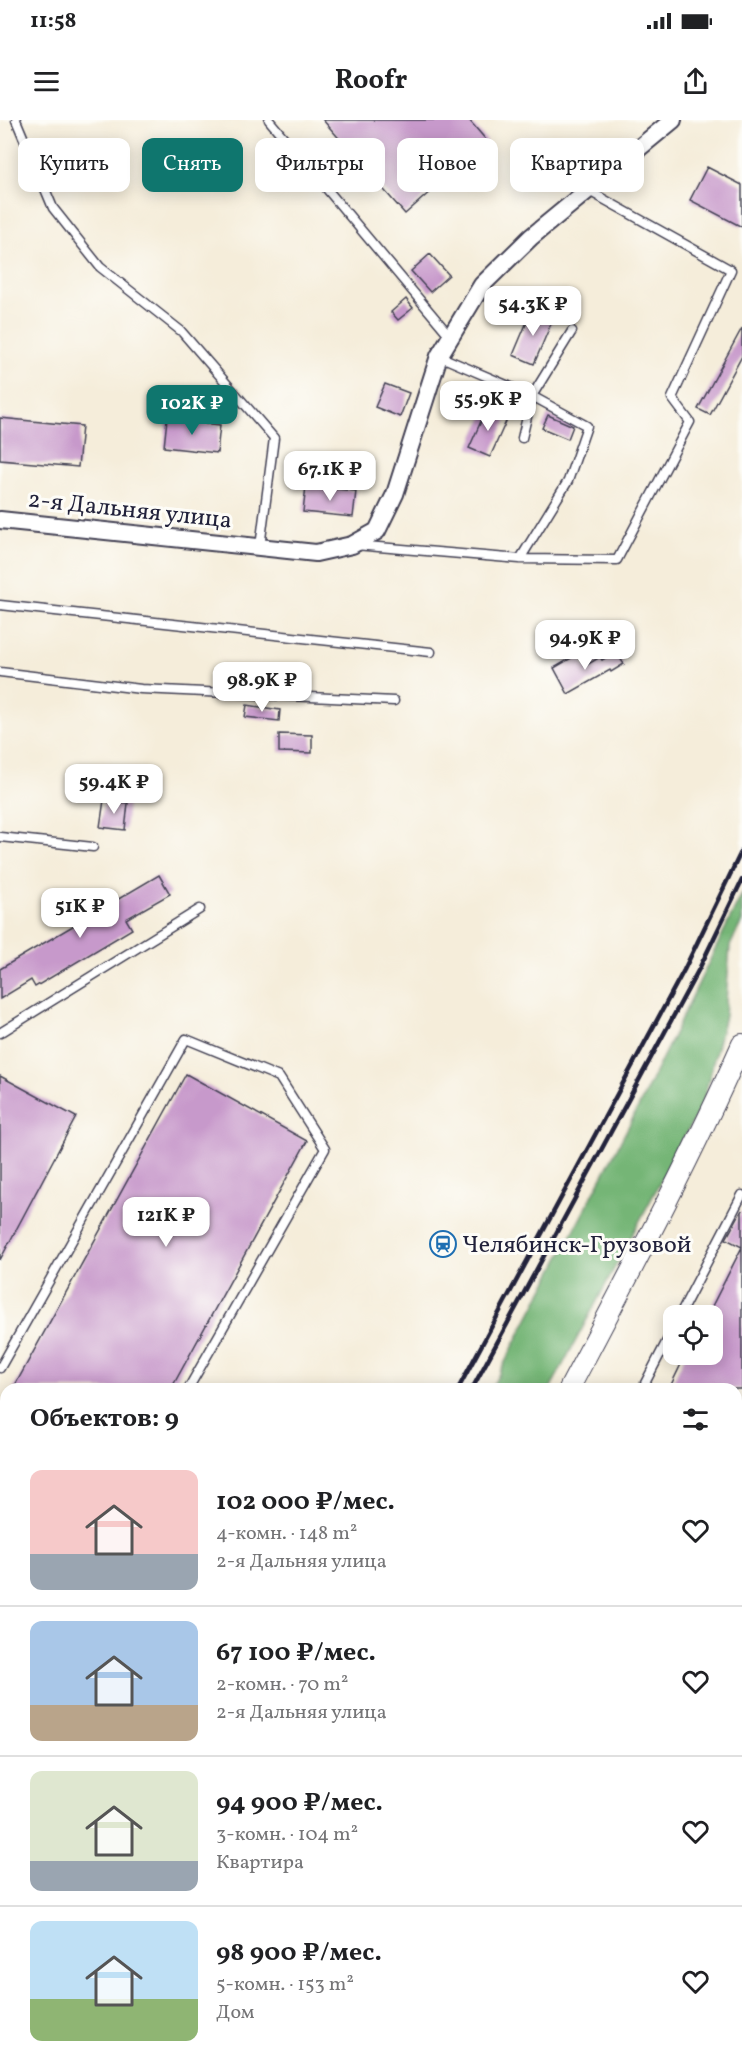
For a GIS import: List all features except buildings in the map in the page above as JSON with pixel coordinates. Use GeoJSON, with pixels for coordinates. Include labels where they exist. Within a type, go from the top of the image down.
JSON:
{"type":"FeatureCollection","features":[{"type":"Feature","properties":{"kind":"street","name":"2-я Дальняя улица"},"geometry":{"type":"LineString","coordinates":[[644,145],[673,120]]}},
{"type":"Feature","properties":{"kind":"street","name":"2-я Дальняя улица"},"geometry":{"type":"LineString","coordinates":[[0,520],[316,553],[352,545],[377,531],[395,494],[439,356],[482,285],[531,237],[588,192]]}},
{"type":"Feature","properties":{"kind":"street"},"geometry":{"type":"LineString","coordinates":[[572,1383],[657,1221],[742,1044]]}},
{"type":"Feature","properties":{"kind":"lane"},"geometry":{"type":"LineString","coordinates":[[16,120],[53,208],[100,267],[181,331],[274,438],[261,547]]}},
{"type":"Feature","properties":{"kind":"lane"},"geometry":{"type":"LineString","coordinates":[[268,120],[450,336]]}},
{"type":"Feature","properties":{"kind":"lane"},"geometry":{"type":"LineString","coordinates":[[352,545],[520,559],[617,560],[690,422],[672,398],[731,270],[591,192]]}},
{"type":"Feature","properties":{"kind":"lane"},"geometry":{"type":"LineString","coordinates":[[522,438],[532,396],[572,332]]}},
{"type":"Feature","properties":{"kind":"lane"},"geometry":{"type":"LineString","coordinates":[[439,356],[532,396],[587,426],[568,481],[520,559]]}},
{"type":"Feature","properties":{"kind":"lane"},"geometry":{"type":"LineString","coordinates":[[0,605],[431,652]]}},
{"type":"Feature","properties":{"kind":"lane"},"geometry":{"type":"LineString","coordinates":[[0,672],[141,688],[394,700]]}},
{"type":"Feature","properties":{"kind":"lane"},"geometry":{"type":"LineString","coordinates":[[0,837],[93,847]]}},
{"type":"Feature","properties":{"kind":"lane"},"geometry":{"type":"LineString","coordinates":[[0,1033],[200,909]]}},
{"type":"Feature","properties":{"kind":"lane"},"geometry":{"type":"LineString","coordinates":[[0,1368],[186,1039],[279,1077],[325,1149],[191,1383]]}},
{"type":"Feature","properties":{"kind":"lane"},"geometry":{"type":"LineString","coordinates":[[685,1305],[742,1195]]}},
{"type":"Feature","properties":{"kind":"lane"},"geometry":{"type":"LineString","coordinates":[[645,1383],[663,1348]]}},
{"type":"Feature","properties":{"kind":"green space"},"geometry":{"type":"Polygon","coordinates":[[[742,894],[742,921],[730,946],[725,1016],[703,1102],[553,1383],[494,1383],[637,1110],[742,894]]]}},
{"type":"Feature","properties":{"kind":"railway"},"geometry":{"type":"LineString","coordinates":[[461,1383],[684,970],[742,850]]}},
{"type":"Feature","properties":{"kind":"railway"},"geometry":{"type":"LineString","coordinates":[[475,1383],[700,967],[742,880]]}},
{"type":"Feature","properties":{"kind":"place","name":"Челябинск-Грузовой"},"geometry":{"type":"Point","coordinates":[443,1244]}}]}
